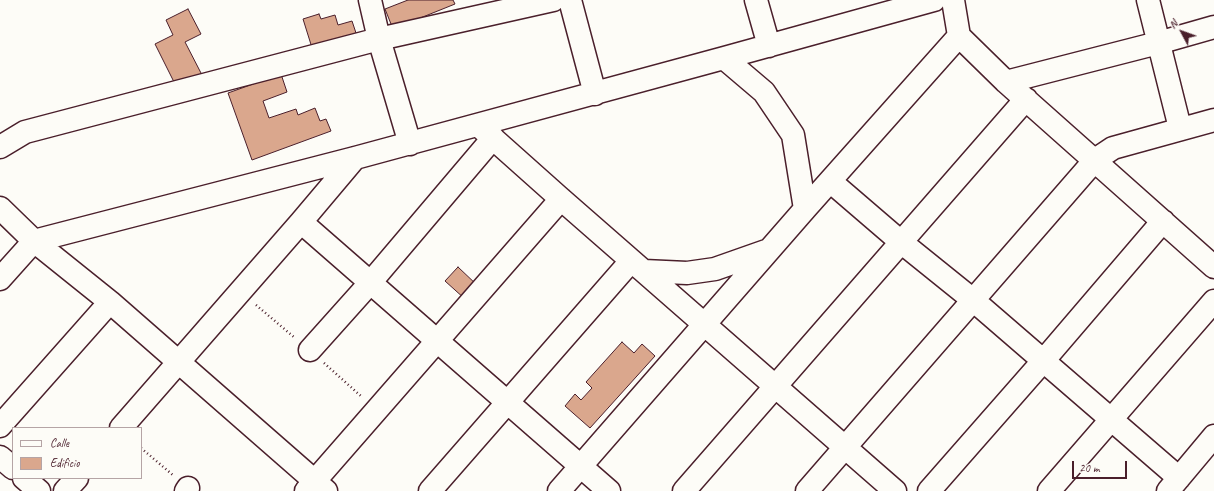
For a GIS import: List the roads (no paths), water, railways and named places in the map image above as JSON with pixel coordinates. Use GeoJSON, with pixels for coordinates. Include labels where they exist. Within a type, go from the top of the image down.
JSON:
{"type":"FeatureCollection","features":[{"type":"Feature","properties":{"kind":"street"},"geometry":{"type":"LineString","coordinates":[[370,0],[379,38],[410,144]]}},
{"type":"Feature","properties":{"kind":"street"},"geometry":{"type":"LineString","coordinates":[[0,147],[25,132],[379,38],[553,0]]}},
{"type":"Feature","properties":{"kind":"street"},"geometry":{"type":"LineString","coordinates":[[570,0],[594,94]]}},
{"type":"Feature","properties":{"kind":"street"},"geometry":{"type":"LineString","coordinates":[[756,0],[769,46]]}},
{"type":"Feature","properties":{"kind":"street"},"geometry":{"type":"LineString","coordinates":[[0,279],[34,241],[410,144],[486,132],[594,94],[934,0]]}},
{"type":"Feature","properties":{"kind":"street"},"geometry":{"type":"LineString","coordinates":[[952,0],[959,36],[1006,82],[1214,267]]}},
{"type":"Feature","properties":{"kind":"street"},"geometry":{"type":"LineString","coordinates":[[1148,0],[1180,128]]}},
{"type":"Feature","properties":{"kind":"street"},"geometry":{"type":"LineString","coordinates":[[1006,82],[1214,27]]}},
{"type":"Feature","properties":{"kind":"street"},"geometry":{"type":"LineString","coordinates":[[559,491],[805,209],[959,36]]}},
{"type":"Feature","properties":{"kind":"street"},"geometry":{"type":"LineString","coordinates":[[724,58],[764,92],[793,135],[805,209]]}},
{"type":"Feature","properties":{"kind":"street"},"geometry":{"type":"LineString","coordinates":[[684,491],[1026,99]]}},
{"type":"Feature","properties":{"kind":"street"},"geometry":{"type":"LineString","coordinates":[[807,491],[1095,160],[1113,148],[1180,128],[1214,120]]}},
{"type":"Feature","properties":{"kind":"street"},"geometry":{"type":"LineString","coordinates":[[486,132],[637,266],[896,491]]}},
{"type":"Feature","properties":{"kind":"street"},"geometry":{"type":"LineString","coordinates":[[310,350],[370,283],[486,132]]}},
{"type":"Feature","properties":{"kind":"street"},"geometry":{"type":"LineString","coordinates":[[122,427],[301,222],[354,158]]}},
{"type":"Feature","properties":{"kind":"street"},"geometry":{"type":"LineString","coordinates":[[830,181],[901,242],[1044,360],[1111,420],[1173,485],[1214,436]]}},
{"type":"Feature","properties":{"kind":"street"},"geometry":{"type":"LineString","coordinates":[[0,208],[34,241],[110,302],[178,362],[316,488],[437,341],[561,199]]}},
{"type":"Feature","properties":{"kind":"street"},"geometry":{"type":"LineString","coordinates":[[930,491],[1163,221]]}},
{"type":"Feature","properties":{"kind":"street"},"geometry":{"type":"LineString","coordinates":[[301,222],[609,491]]}},
{"type":"Feature","properties":{"kind":"street"},"geometry":{"type":"LineString","coordinates":[[637,266],[687,273],[715,269],[770,249]]}},
{"type":"Feature","properties":{"kind":"street"},"geometry":{"type":"LineString","coordinates":[[430,491],[508,402],[637,266]]}},
{"type":"Feature","properties":{"kind":"street"},"geometry":{"type":"LineString","coordinates":[[1049,491],[1214,301]]}},
{"type":"Feature","properties":{"kind":"street"},"geometry":{"type":"LineString","coordinates":[[0,426],[110,302]]}},
{"type":"Feature","properties":{"kind":"street"},"geometry":{"type":"LineString","coordinates":[[0,456],[12,467]]}},
{"type":"Feature","properties":{"kind":"street"},"geometry":{"type":"LineString","coordinates":[[25,479],[39,491]]}},
{"type":"Feature","properties":{"kind":"street"},"geometry":{"type":"LineString","coordinates":[[65,491],[76,479]]}}]}
